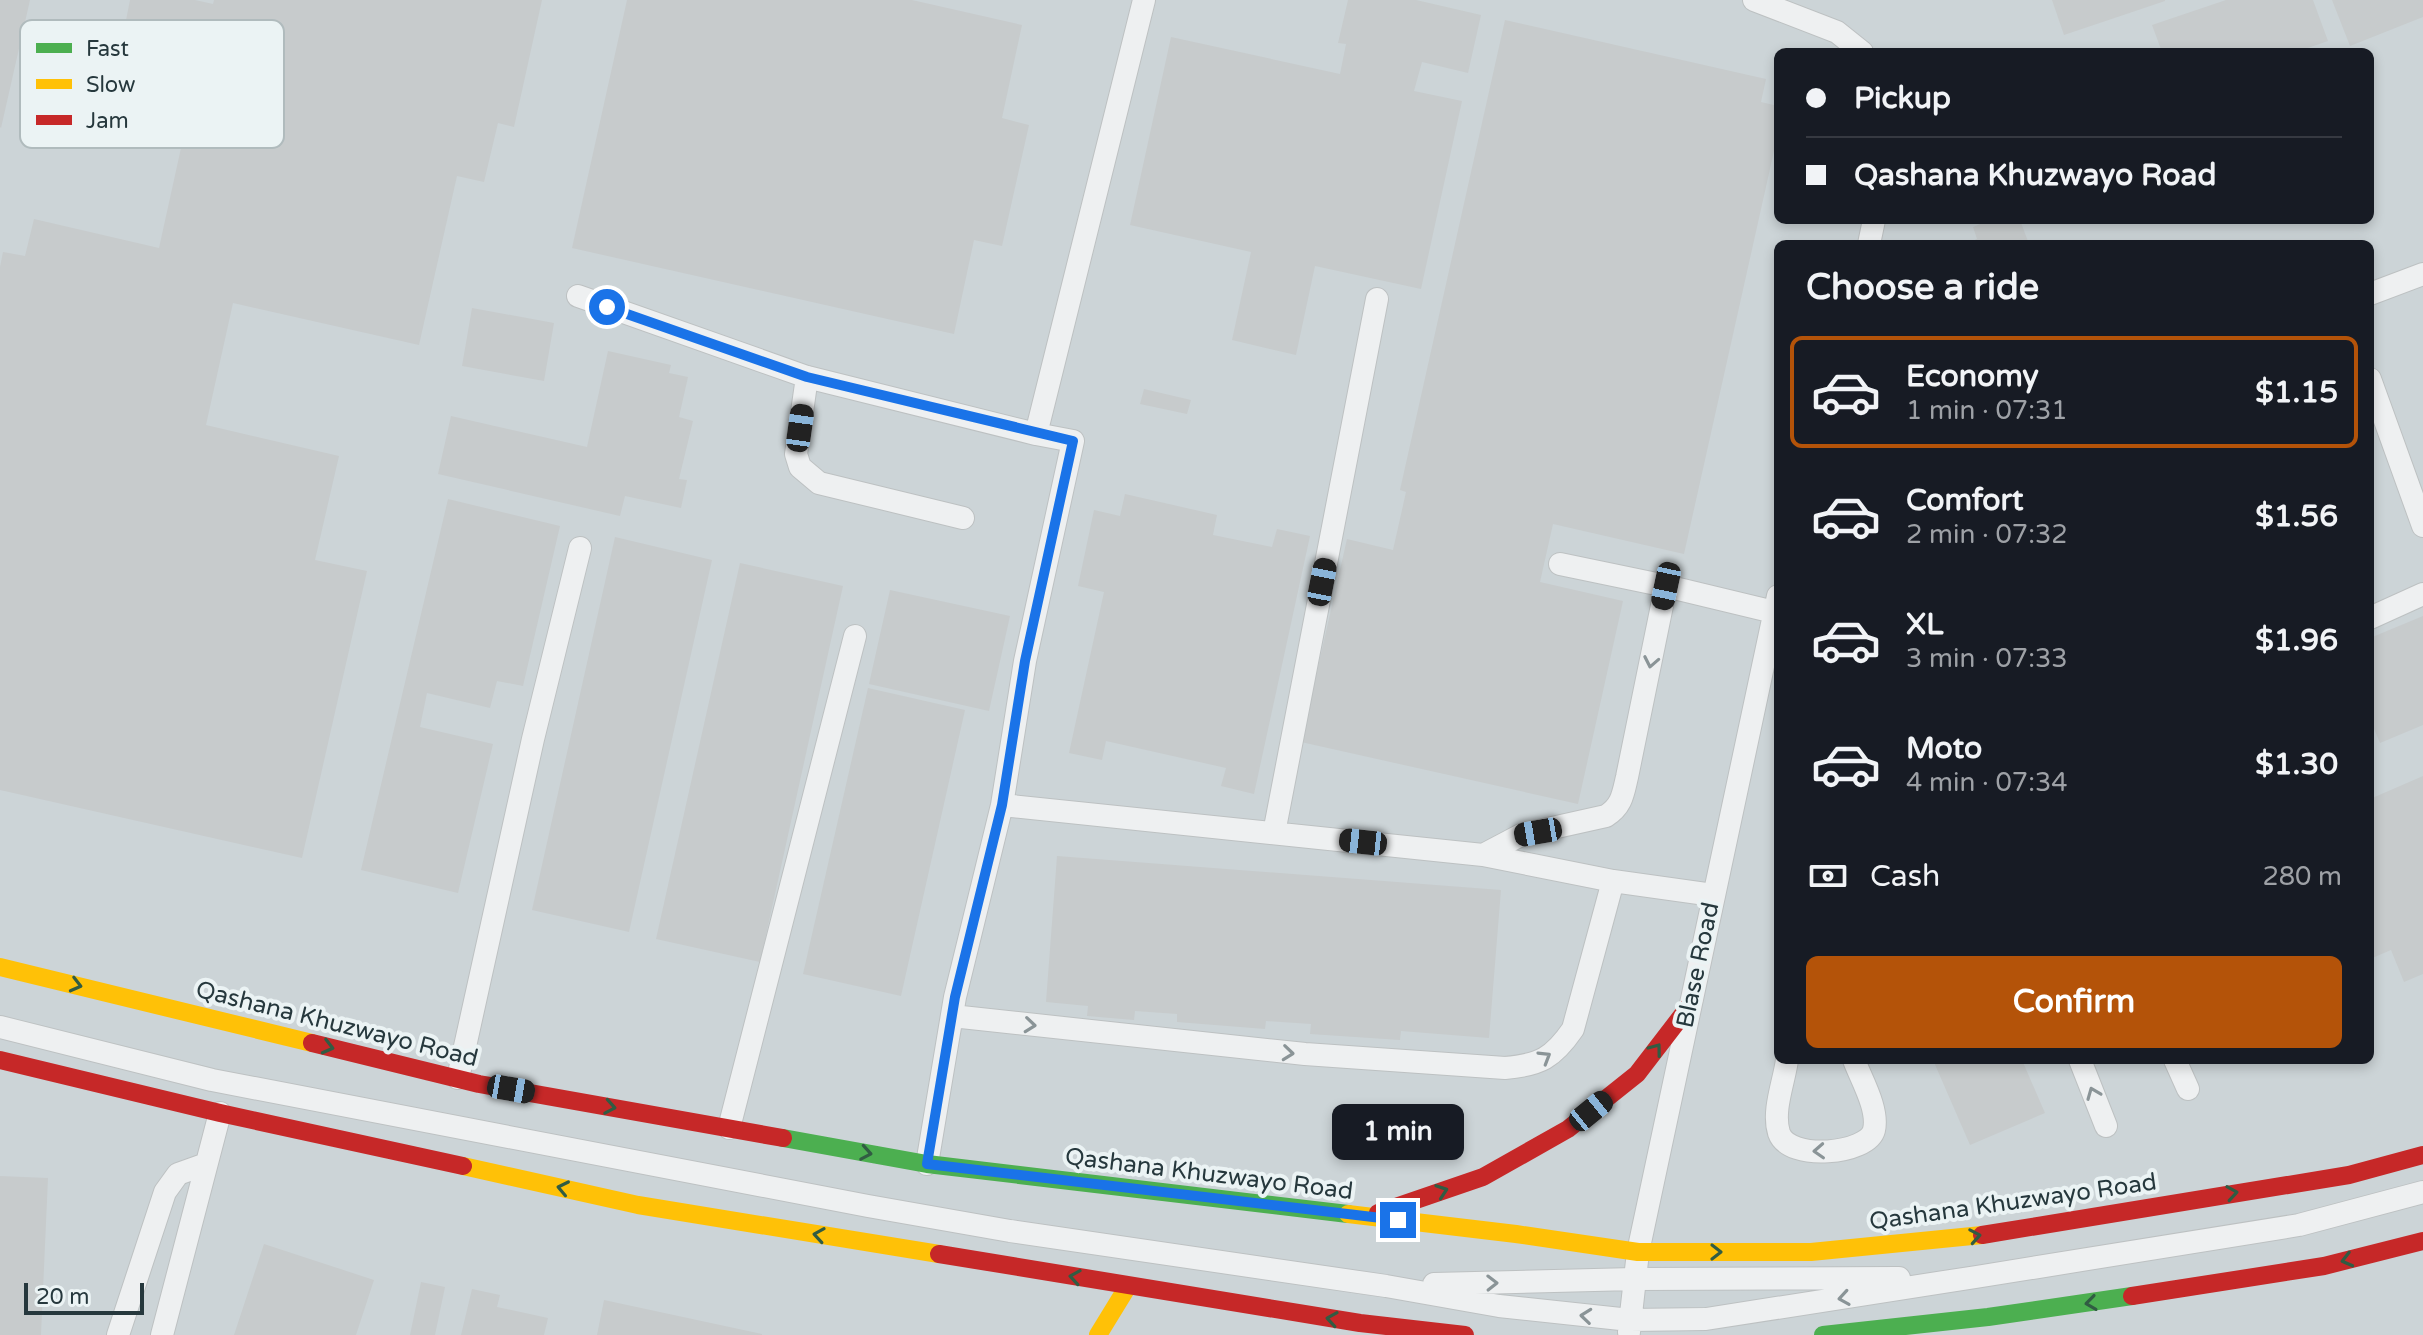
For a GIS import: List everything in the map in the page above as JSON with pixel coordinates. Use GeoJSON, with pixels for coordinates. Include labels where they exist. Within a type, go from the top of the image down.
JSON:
{"type":"FeatureCollection","features":[{"type":"Feature","properties":{"kind":"main road","name":"Qashana Khuzwayo Road"},"geometry":{"type":"LineString","coordinates":[[0,967],[458,1078],[927,1164],[1638,1252],[1811,1252],[1952,1240],[2349,1175],[2423,1155]]}},
{"type":"Feature","properties":{"kind":"main road"},"geometry":{"type":"LineString","coordinates":[[1369,1217],[1483,1177],[1568,1129],[1637,1074],[1690,1005]]}},
{"type":"Feature","properties":{"kind":"main road"},"geometry":{"type":"LineString","coordinates":[[0,1060],[220,1113],[638,1205],[1360,1323],[1465,1335]]}},
{"type":"Feature","properties":{"kind":"main road"},"geometry":{"type":"LineString","coordinates":[[1823,1335],[1988,1317],[2205,1286],[2324,1266],[2423,1241]]}},
{"type":"Feature","properties":{"kind":"main road"},"geometry":{"type":"LineString","coordinates":[[1098,1335],[1128,1286]]}},
{"type":"Feature","properties":{"kind":"lane"},"geometry":{"type":"LineString","coordinates":[[1036,434],[1144,0]]}},
{"type":"Feature","properties":{"kind":"lane"},"geometry":{"type":"LineString","coordinates":[[1754,0],[1837,32],[1857,48]]}},
{"type":"Feature","properties":{"kind":"lane"},"geometry":{"type":"LineString","coordinates":[[2374,292],[2423,274]]}},
{"type":"Feature","properties":{"kind":"lane"},"geometry":{"type":"LineString","coordinates":[[578,296],[807,377],[1073,441],[1025,661],[1002,805],[952,1016],[927,1164]]}},
{"type":"Feature","properties":{"kind":"lane"},"geometry":{"type":"LineString","coordinates":[[1274,833],[1377,299]]}},
{"type":"Feature","properties":{"kind":"lane"},"geometry":{"type":"LineString","coordinates":[[807,377],[796,454],[800,467],[819,483],[963,518]]}},
{"type":"Feature","properties":{"kind":"lane"},"geometry":{"type":"LineString","coordinates":[[2374,390],[2423,526]]}},
{"type":"Feature","properties":{"kind":"lane"},"geometry":{"type":"LineString","coordinates":[[458,1078],[533,739],[580,548]]}},
{"type":"Feature","properties":{"kind":"lane"},"geometry":{"type":"LineString","coordinates":[[1560,564],[1774,604]]}},
{"type":"Feature","properties":{"kind":"lane"},"geometry":{"type":"LineString","coordinates":[[1483,855],[1521,835],[1606,816],[1617,809],[1627,777],[1666,586]]}},
{"type":"Feature","properties":{"kind":"lane"},"geometry":{"type":"LineString","coordinates":[[2374,616],[2423,594]]}},
{"type":"Feature","properties":{"kind":"lane","name":"Blase Road"},"geometry":{"type":"LineString","coordinates":[[1629,1328],[1638,1252],[1774,613]]}},
{"type":"Feature","properties":{"kind":"lane"},"geometry":{"type":"LineString","coordinates":[[729,1128],[855,636]]}},
{"type":"Feature","properties":{"kind":"lane"},"geometry":{"type":"LineString","coordinates":[[1002,805],[1483,855],[1613,881],[1713,895]]}},
{"type":"Feature","properties":{"kind":"lane"},"geometry":{"type":"LineString","coordinates":[[952,1016],[1305,1054],[1505,1068],[1530,1066],[1560,1048],[1573,1029],[1613,881]]}},
{"type":"Feature","properties":{"kind":"lane"},"geometry":{"type":"LineString","coordinates":[[0,1027],[212,1080],[868,1206],[1010,1231],[1386,1286],[1629,1328],[1721,1317],[2299,1225],[2423,1192]]}},
{"type":"Feature","properties":{"kind":"lane"},"geometry":{"type":"LineString","coordinates":[[1786,1064],[1778,1112],[1779,1132],[1789,1146],[1807,1152],[1862,1144],[1874,1133],[1874,1115],[1855,1064]]}},
{"type":"Feature","properties":{"kind":"lane"},"geometry":{"type":"LineString","coordinates":[[2082,1064],[2106,1126]]}},
{"type":"Feature","properties":{"kind":"lane"},"geometry":{"type":"LineString","coordinates":[[2177,1064],[2188,1089]]}},
{"type":"Feature","properties":{"kind":"lane"},"geometry":{"type":"LineString","coordinates":[[162,1335],[220,1113]]}},
{"type":"Feature","properties":{"kind":"lane"},"geometry":{"type":"LineString","coordinates":[[118,1335],[165,1192],[178,1174],[206,1164]]}},
{"type":"Feature","properties":{"kind":"lane"},"geometry":{"type":"LineString","coordinates":[[1386,1286],[1634,1279],[1976,1277]]}},
{"type":"Feature","properties":{"kind":"shaded area"},"geometry":{"type":"Polygon","coordinates":[[[0,0],[2423,0],[2423,1335],[0,1335],[0,0]]]}},
{"type":"Feature","properties":{"kind":"building"},"geometry":{"type":"Polygon","coordinates":[[[0,0],[30,0],[25,20],[20,20],[20,44],[0,127],[0,0]]]}},
{"type":"Feature","properties":{"kind":"building"},"geometry":{"type":"Polygon","coordinates":[[[130,0],[195,0],[213,4],[214,0],[542,0],[514,127],[498,123],[484,182],[457,176],[419,345],[233,303],[206,425],[339,456],[315,560],[367,571],[302,858],[0,790],[0,267],[3,252],[25,256],[34,219],[159,248],[181,148],[284,148],[284,20],[126,20],[130,0]]]}},
{"type":"Feature","properties":{"kind":"building"},"geometry":{"type":"Polygon","coordinates":[[[627,0],[912,0],[1022,25],[1002,118],[1029,125],[1002,246],[974,240],[954,334],[572,248],[627,0]]]}},
{"type":"Feature","properties":{"kind":"building"},"geometry":{"type":"Polygon","coordinates":[[[1348,0],[1416,0],[1481,15],[1468,73],[1422,62],[1414,91],[1462,101],[1421,289],[1315,266],[1296,355],[1232,340],[1251,252],[1130,225],[1171,37],[1340,74],[1346,44],[1338,43],[1348,0]]]}},
{"type":"Feature","properties":{"kind":"building"},"geometry":{"type":"Polygon","coordinates":[[[2052,0],[2165,0],[2165,1],[2064,35],[2052,0]]]}},
{"type":"Feature","properties":{"kind":"building"},"geometry":{"type":"Polygon","coordinates":[[[2226,0],[2313,0],[2328,41],[2308,48],[2161,48],[2152,25],[2226,0]]]}},
{"type":"Feature","properties":{"kind":"building"},"geometry":{"type":"Polygon","coordinates":[[[2332,0],[2423,0],[2423,17],[2350,46],[2332,0]]]}},
{"type":"Feature","properties":{"kind":"building"},"geometry":{"type":"Polygon","coordinates":[[[1505,20],[1766,79],[1761,102],[1774,105],[1774,151],[1684,554],[1553,524],[1540,582],[1623,601],[1578,804],[1301,742],[1347,539],[1393,550],[1406,492],[1400,490],[1505,20]]]}},
{"type":"Feature","properties":{"kind":"building"},"geometry":{"type":"Polygon","coordinates":[[[1980,224],[2022,224],[2028,240],[1975,240],[1977,239],[1973,227],[1980,224]]]}},
{"type":"Feature","properties":{"kind":"building"},"geometry":{"type":"Polygon","coordinates":[[[472,308],[554,323],[544,381],[462,366],[472,308]]]}},
{"type":"Feature","properties":{"kind":"building"},"geometry":{"type":"Polygon","coordinates":[[[608,351],[671,365],[669,373],[688,377],[679,417],[693,421],[679,479],[687,480],[681,508],[625,496],[620,516],[438,474],[451,416],[587,447],[608,351]]]}},
{"type":"Feature","properties":{"kind":"building"},"geometry":{"type":"Polygon","coordinates":[[[1144,389],[1191,400],[1187,414],[1140,404],[1144,389]]]}},
{"type":"Feature","properties":{"kind":"building"},"geometry":{"type":"Polygon","coordinates":[[[1125,494],[1217,515],[1213,535],[1272,547],[1277,529],[1310,536],[1254,794],[1221,786],[1226,768],[1106,741],[1102,760],[1069,753],[1104,592],[1078,586],[1094,510],[1120,516],[1125,494]]]}},
{"type":"Feature","properties":{"kind":"building"},"geometry":{"type":"Polygon","coordinates":[[[448,499],[560,526],[523,686],[497,681],[490,708],[427,693],[420,727],[493,744],[458,893],[361,870],[448,499]]]}},
{"type":"Feature","properties":{"kind":"building"},"geometry":{"type":"Polygon","coordinates":[[[615,537],[712,560],[629,932],[532,910],[615,537]]]}},
{"type":"Feature","properties":{"kind":"building"},"geometry":{"type":"Polygon","coordinates":[[[740,563],[843,586],[760,962],[656,939],[740,563]]]}},
{"type":"Feature","properties":{"kind":"building"},"geometry":{"type":"Polygon","coordinates":[[[890,590],[1010,616],[989,711],[869,684],[890,590]]]}},
{"type":"Feature","properties":{"kind":"building"},"geometry":{"type":"Polygon","coordinates":[[[2423,616],[2423,725],[2380,743],[2374,729],[2374,636],[2423,616]]]}},
{"type":"Feature","properties":{"kind":"building"},"geometry":{"type":"Polygon","coordinates":[[[868,688],[965,710],[901,996],[803,974],[868,688]]]}},
{"type":"Feature","properties":{"kind":"building"},"geometry":{"type":"Polygon","coordinates":[[[2423,776],[2423,974],[2404,982],[2391,950],[2374,957],[2374,797],[2423,776]]]}},
{"type":"Feature","properties":{"kind":"building"},"geometry":{"type":"Polygon","coordinates":[[[1057,856],[1501,890],[1489,1038],[1401,1031],[1400,1040],[1310,1034],[1311,1024],[1266,1021],[1265,1029],[1177,1022],[1177,1014],[1135,1011],[1134,1020],[1087,1016],[1088,1006],[1046,1002],[1057,856]]]}},
{"type":"Feature","properties":{"kind":"building"},"geometry":{"type":"Polygon","coordinates":[[[1935,1064],[2024,1064],[2045,1113],[1970,1145],[1935,1064]]]}},
{"type":"Feature","properties":{"kind":"building"},"geometry":{"type":"Polygon","coordinates":[[[0,1176],[48,1178],[41,1335],[0,1335],[0,1176]]]}},
{"type":"Feature","properties":{"kind":"building"},"geometry":{"type":"Polygon","coordinates":[[[264,1244],[374,1280],[356,1335],[234,1335],[264,1244]]]}},
{"type":"Feature","properties":{"kind":"building"},"geometry":{"type":"Polygon","coordinates":[[[421,1282],[445,1287],[435,1335],[410,1335],[421,1282]]]}},
{"type":"Feature","properties":{"kind":"building"},"geometry":{"type":"Polygon","coordinates":[[[472,1289],[500,1295],[497,1307],[548,1318],[544,1335],[461,1335],[472,1289]]]}},
{"type":"Feature","properties":{"kind":"building"},"geometry":{"type":"Polygon","coordinates":[[[604,1300],[762,1334],[762,1335],[597,1335],[604,1300]]]}},
{"type":"Feature","properties":{"kind":"traffic: fast"},"geometry":{"type":"LineString","coordinates":[[783,1138],[927,1164],[1348,1214]]}},
{"type":"Feature","properties":{"kind":"traffic: fast"},"geometry":{"type":"LineString","coordinates":[[1823,1335],[1988,1317],[2132,1296]]}},
{"type":"Feature","properties":{"kind":"traffic: slow"},"geometry":{"type":"LineString","coordinates":[[0,967],[312,1043]]}},
{"type":"Feature","properties":{"kind":"traffic: slow"},"geometry":{"type":"LineString","coordinates":[[463,1166],[638,1205],[939,1254]]}},
{"type":"Feature","properties":{"kind":"traffic: slow"},"geometry":{"type":"LineString","coordinates":[[1348,1214],[1638,1252],[1811,1252],[1982,1235]]}},
{"type":"Feature","properties":{"kind":"traffic: slow"},"geometry":{"type":"LineString","coordinates":[[1098,1335],[1128,1286]]}},
{"type":"Feature","properties":{"kind":"traffic: jam"},"geometry":{"type":"LineString","coordinates":[[1378,1213],[1483,1177],[1568,1129],[1637,1074],[1690,1005]]}},
{"type":"Feature","properties":{"kind":"traffic: jam"},"geometry":{"type":"LineString","coordinates":[[312,1043],[479,1084],[783,1138]]}},
{"type":"Feature","properties":{"kind":"traffic: jam"},"geometry":{"type":"LineString","coordinates":[[0,1060],[220,1113],[463,1166]]}},
{"type":"Feature","properties":{"kind":"traffic: jam"},"geometry":{"type":"LineString","coordinates":[[1982,1235],[2349,1175],[2423,1155]]}},
{"type":"Feature","properties":{"kind":"traffic: jam"},"geometry":{"type":"LineString","coordinates":[[2132,1296],[2324,1266],[2423,1241]]}},
{"type":"Feature","properties":{"kind":"traffic: jam"},"geometry":{"type":"LineString","coordinates":[[939,1254],[1360,1323],[1465,1335]]}},
{"type":"Feature","properties":{"kind":"route"},"geometry":{"type":"LineString","coordinates":[[607,307],[807,377],[1073,441],[1025,661],[1002,805],[955,997],[927,1164],[1398,1220]]}}]}
